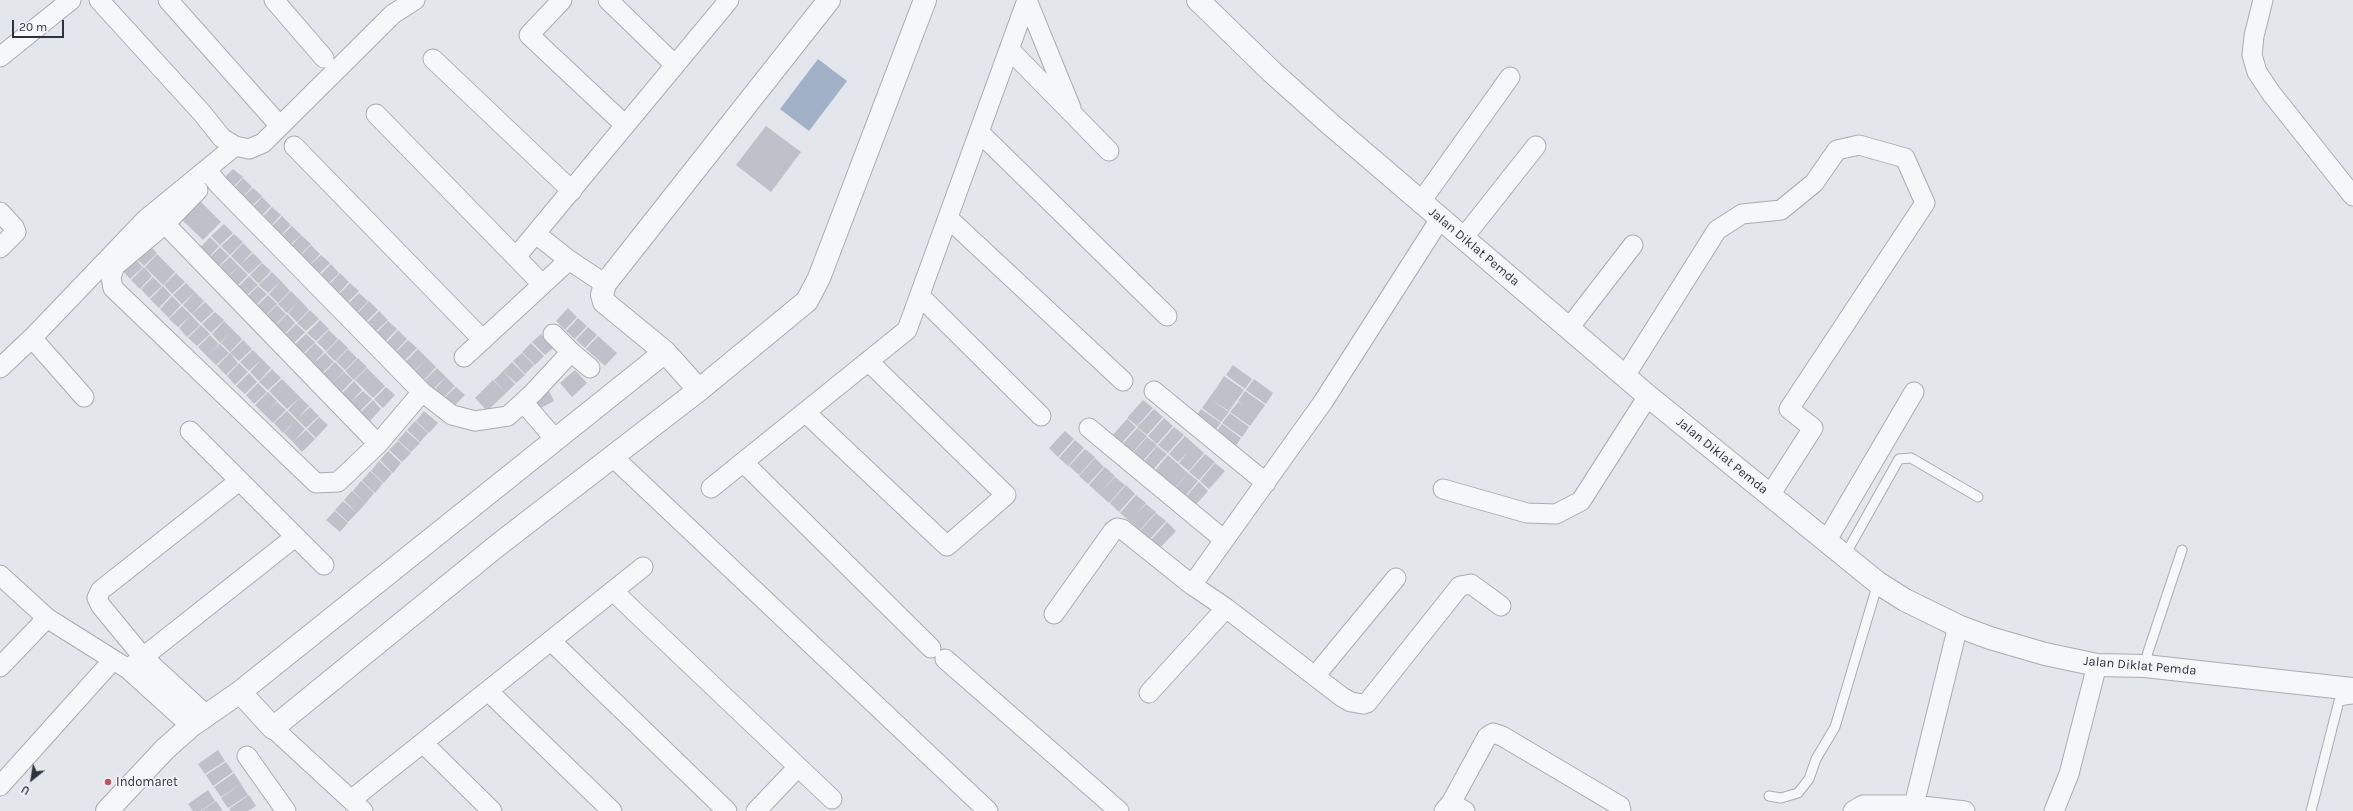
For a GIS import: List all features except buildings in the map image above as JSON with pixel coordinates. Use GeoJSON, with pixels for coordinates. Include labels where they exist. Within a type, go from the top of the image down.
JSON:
{"type":"FeatureCollection","features":[{"type":"Feature","properties":{"kind":"street"},"geometry":{"type":"LineString","coordinates":[[0,57],[71,0]]}},
{"type":"Feature","properties":{"kind":"street"},"geometry":{"type":"LineString","coordinates":[[99,0],[202,113],[222,138],[235,146],[248,149],[262,143],[393,14],[415,0]]}},
{"type":"Feature","properties":{"kind":"street"},"geometry":{"type":"LineString","coordinates":[[168,0],[280,126]]}},
{"type":"Feature","properties":{"kind":"street"},"geometry":{"type":"LineString","coordinates":[[274,0],[324,58]]}},
{"type":"Feature","properties":{"kind":"street"},"geometry":{"type":"LineString","coordinates":[[562,0],[529,35],[626,125]]}},
{"type":"Feature","properties":{"kind":"street"},"geometry":{"type":"LineString","coordinates":[[608,0],[675,65]]}},
{"type":"Feature","properties":{"kind":"street"},"geometry":{"type":"LineString","coordinates":[[516,257],[729,0]]}},
{"type":"Feature","properties":{"kind":"street"},"geometry":{"type":"LineString","coordinates":[[696,386],[668,355],[604,302],[602,295],[605,284],[829,0]]}},
{"type":"Feature","properties":{"kind":"street"},"geometry":{"type":"LineString","coordinates":[[270,724],[612,457],[696,386],[807,301],[819,278],[925,0]]}},
{"type":"Feature","properties":{"kind":"street"},"geometry":{"type":"LineString","coordinates":[[711,488],[907,330],[1027,0]]}},
{"type":"Feature","properties":{"kind":"street"},"geometry":{"type":"LineString","coordinates":[[1027,0],[1075,116]]}},
{"type":"Feature","properties":{"kind":"street","name":"Jalan Diklat Pemda"},"geometry":{"type":"LineString","coordinates":[[1198,0],[1272,72],[1420,203],[1464,237],[1648,396],[1878,583],[1905,600],[1958,626],[1990,638],[2045,654],[2097,665],[2145,666],[2353,689]]}},
{"type":"Feature","properties":{"kind":"street"},"geometry":{"type":"LineString","coordinates":[[2263,0],[2255,30],[2252,55],[2257,72],[2271,93],[2353,196]]}},
{"type":"Feature","properties":{"kind":"street"},"geometry":{"type":"LineString","coordinates":[[1009,49],[1109,151]]}},
{"type":"Feature","properties":{"kind":"street"},"geometry":{"type":"LineString","coordinates":[[433,59],[572,191]]}},
{"type":"Feature","properties":{"kind":"street"},"geometry":{"type":"LineString","coordinates":[[1420,203],[1510,77]]}},
{"type":"Feature","properties":{"kind":"street"},"geometry":{"type":"LineString","coordinates":[[376,114],[542,284]]}},
{"type":"Feature","properties":{"kind":"street"},"geometry":{"type":"LineString","coordinates":[[979,132],[1167,316]]}},
{"type":"Feature","properties":{"kind":"street"},"geometry":{"type":"LineString","coordinates":[[1625,376],[1717,230],[1742,214],[1781,210],[1814,183],[1837,150],[1859,145],[1905,158],[1925,203],[1789,409],[1813,428],[1770,494]]}},
{"type":"Feature","properties":{"kind":"street"},"geometry":{"type":"LineString","coordinates":[[235,146],[164,224],[115,266],[111,277],[113,288],[316,483],[338,482],[378,444],[422,392]]}},
{"type":"Feature","properties":{"kind":"street"},"geometry":{"type":"LineString","coordinates":[[294,146],[483,340]]}},
{"type":"Feature","properties":{"kind":"street"},"geometry":{"type":"LineString","coordinates":[[1464,237],[1536,146]]}},
{"type":"Feature","properties":{"kind":"street"},"geometry":{"type":"LineString","coordinates":[[0,368],[32,338],[146,219],[209,173]]}},
{"type":"Feature","properties":{"kind":"street"},"geometry":{"type":"LineString","coordinates":[[209,173],[422,392],[452,415],[474,421],[508,416],[571,352]]}},
{"type":"Feature","properties":{"kind":"street"},"geometry":{"type":"LineString","coordinates":[[0,212],[14,227],[16,232],[0,248]]}},
{"type":"Feature","properties":{"kind":"street"},"geometry":{"type":"LineString","coordinates":[[948,218],[1123,381]]}},
{"type":"Feature","properties":{"kind":"street"},"geometry":{"type":"LineString","coordinates":[[1192,585],[1223,539],[1266,483],[1323,402],[1440,219]]}},
{"type":"Feature","properties":{"kind":"street"},"geometry":{"type":"LineString","coordinates":[[164,224],[378,444]]}},
{"type":"Feature","properties":{"kind":"street"},"geometry":{"type":"LineString","coordinates":[[536,234],[569,260],[605,284]]}},
{"type":"Feature","properties":{"kind":"street"},"geometry":{"type":"LineString","coordinates":[[1569,328],[1633,245]]}},
{"type":"Feature","properties":{"kind":"street"},"geometry":{"type":"LineString","coordinates":[[464,357],[569,260]]}},
{"type":"Feature","properties":{"kind":"street"},"geometry":{"type":"LineString","coordinates":[[920,296],[1042,416]]}},
{"type":"Feature","properties":{"kind":"street"},"geometry":{"type":"LineString","coordinates":[[553,334],[590,368]]}},
{"type":"Feature","properties":{"kind":"street"},"geometry":{"type":"LineString","coordinates":[[32,338],[84,397]]}},
{"type":"Feature","properties":{"kind":"street"},"geometry":{"type":"LineString","coordinates":[[107,811],[165,749],[198,720],[243,695],[555,439],[668,355]]}},
{"type":"Feature","properties":{"kind":"street"},"geometry":{"type":"LineString","coordinates":[[805,412],[947,546],[1006,495],[868,361]]}},
{"type":"Feature","properties":{"kind":"street"},"geometry":{"type":"LineString","coordinates":[[1154,391],[1266,483]]}},
{"type":"Feature","properties":{"kind":"street"},"geometry":{"type":"LineString","coordinates":[[1827,540],[1914,392]]}},
{"type":"Feature","properties":{"kind":"street"},"geometry":{"type":"LineString","coordinates":[[1443,489],[1527,513],[1556,514],[1581,501],[1648,396]]}},
{"type":"Feature","properties":{"kind":"street"},"geometry":{"type":"LineString","coordinates":[[523,402],[555,439]]}},
{"type":"Feature","properties":{"kind":"street"},"geometry":{"type":"LineString","coordinates":[[1089,428],[1223,539]]}},
{"type":"Feature","properties":{"kind":"street"},"geometry":{"type":"LineString","coordinates":[[190,431],[324,565]]}},
{"type":"Feature","properties":{"kind":"street"},"geometry":{"type":"LineString","coordinates":[[612,457],[988,811]]}},
{"type":"Feature","properties":{"kind":"street"},"geometry":{"type":"LineString","coordinates":[[743,462],[938,654],[1120,811]]}},
{"type":"Feature","properties":{"kind":"street"},"geometry":{"type":"LineString","coordinates":[[198,720],[101,606],[97,599],[98,593],[239,481]]}},
{"type":"Feature","properties":{"kind":"street"},"geometry":{"type":"LineString","coordinates":[[1054,614],[1117,528],[1122,529],[1192,585],[1226,608],[1351,702],[1367,703],[1460,586],[1471,584],[1500,606]]}},
{"type":"Feature","properties":{"kind":"street"},"geometry":{"type":"LineString","coordinates":[[0,786],[120,664],[143,657],[295,536]]}},
{"type":"Feature","properties":{"kind":"street"},"geometry":{"type":"LineString","coordinates":[[243,695],[270,724],[357,806],[423,743],[643,567]]}},
{"type":"Feature","properties":{"kind":"street"},"geometry":{"type":"LineString","coordinates":[[0,575],[47,618],[120,664],[198,720]]}},
{"type":"Feature","properties":{"kind":"street"},"geometry":{"type":"LineString","coordinates":[[1315,676],[1396,578]]}},
{"type":"Feature","properties":{"kind":"street"},"geometry":{"type":"LineString","coordinates":[[613,591],[832,799]]}},
{"type":"Feature","properties":{"kind":"street"},"geometry":{"type":"LineString","coordinates":[[1149,693],[1226,608]]}},
{"type":"Feature","properties":{"kind":"street"},"geometry":{"type":"LineString","coordinates":[[0,667],[47,618]]}},
{"type":"Feature","properties":{"kind":"street"},"geometry":{"type":"LineString","coordinates":[[1914,805],[1958,626]]}},
{"type":"Feature","properties":{"kind":"street"},"geometry":{"type":"LineString","coordinates":[[551,641],[727,811]]}},
{"type":"Feature","properties":{"kind":"street"},"geometry":{"type":"LineString","coordinates":[[2054,811],[2069,774],[2097,665]]}},
{"type":"Feature","properties":{"kind":"street"},"geometry":{"type":"LineString","coordinates":[[488,691],[612,811]]}},
{"type":"Feature","properties":{"kind":"street"},"geometry":{"type":"LineString","coordinates":[[1453,808],[1487,737],[1493,733],[1502,736],[1620,806],[1621,811]]}},
{"type":"Feature","properties":{"kind":"street"},"geometry":{"type":"LineString","coordinates":[[423,743],[492,811]]}},
{"type":"Feature","properties":{"kind":"street"},"geometry":{"type":"LineString","coordinates":[[247,756],[286,811]]}},
{"type":"Feature","properties":{"kind":"street"},"geometry":{"type":"LineString","coordinates":[[756,811],[798,767]]}},
{"type":"Feature","properties":{"kind":"street"},"geometry":{"type":"LineString","coordinates":[[1853,811],[1863,805],[1914,805],[1965,811]]}},
{"type":"Feature","properties":{"kind":"lane"},"geometry":{"type":"LineString","coordinates":[[1845,555],[1899,459],[1911,458],[1978,497]]}},
{"type":"Feature","properties":{"kind":"lane"},"geometry":{"type":"LineString","coordinates":[[2145,666],[2148,652],[2182,550]]}},
{"type":"Feature","properties":{"kind":"lane"},"geometry":{"type":"LineString","coordinates":[[1769,796],[1781,798],[1798,794],[1809,779],[1816,759],[1834,726],[1878,583]]}},
{"type":"Feature","properties":{"kind":"lane"},"geometry":{"type":"LineString","coordinates":[[2311,811],[2339,701],[2353,699]]}},
{"type":"Feature","properties":{"kind":"water"},"geometry":{"type":"Polygon","coordinates":[[[818,59],[847,81],[809,131],[780,109],[818,59]]]}},
{"type":"Feature","properties":{"kind":"place","name":"Indomaret"},"geometry":{"type":"Point","coordinates":[108,782]}}]}
